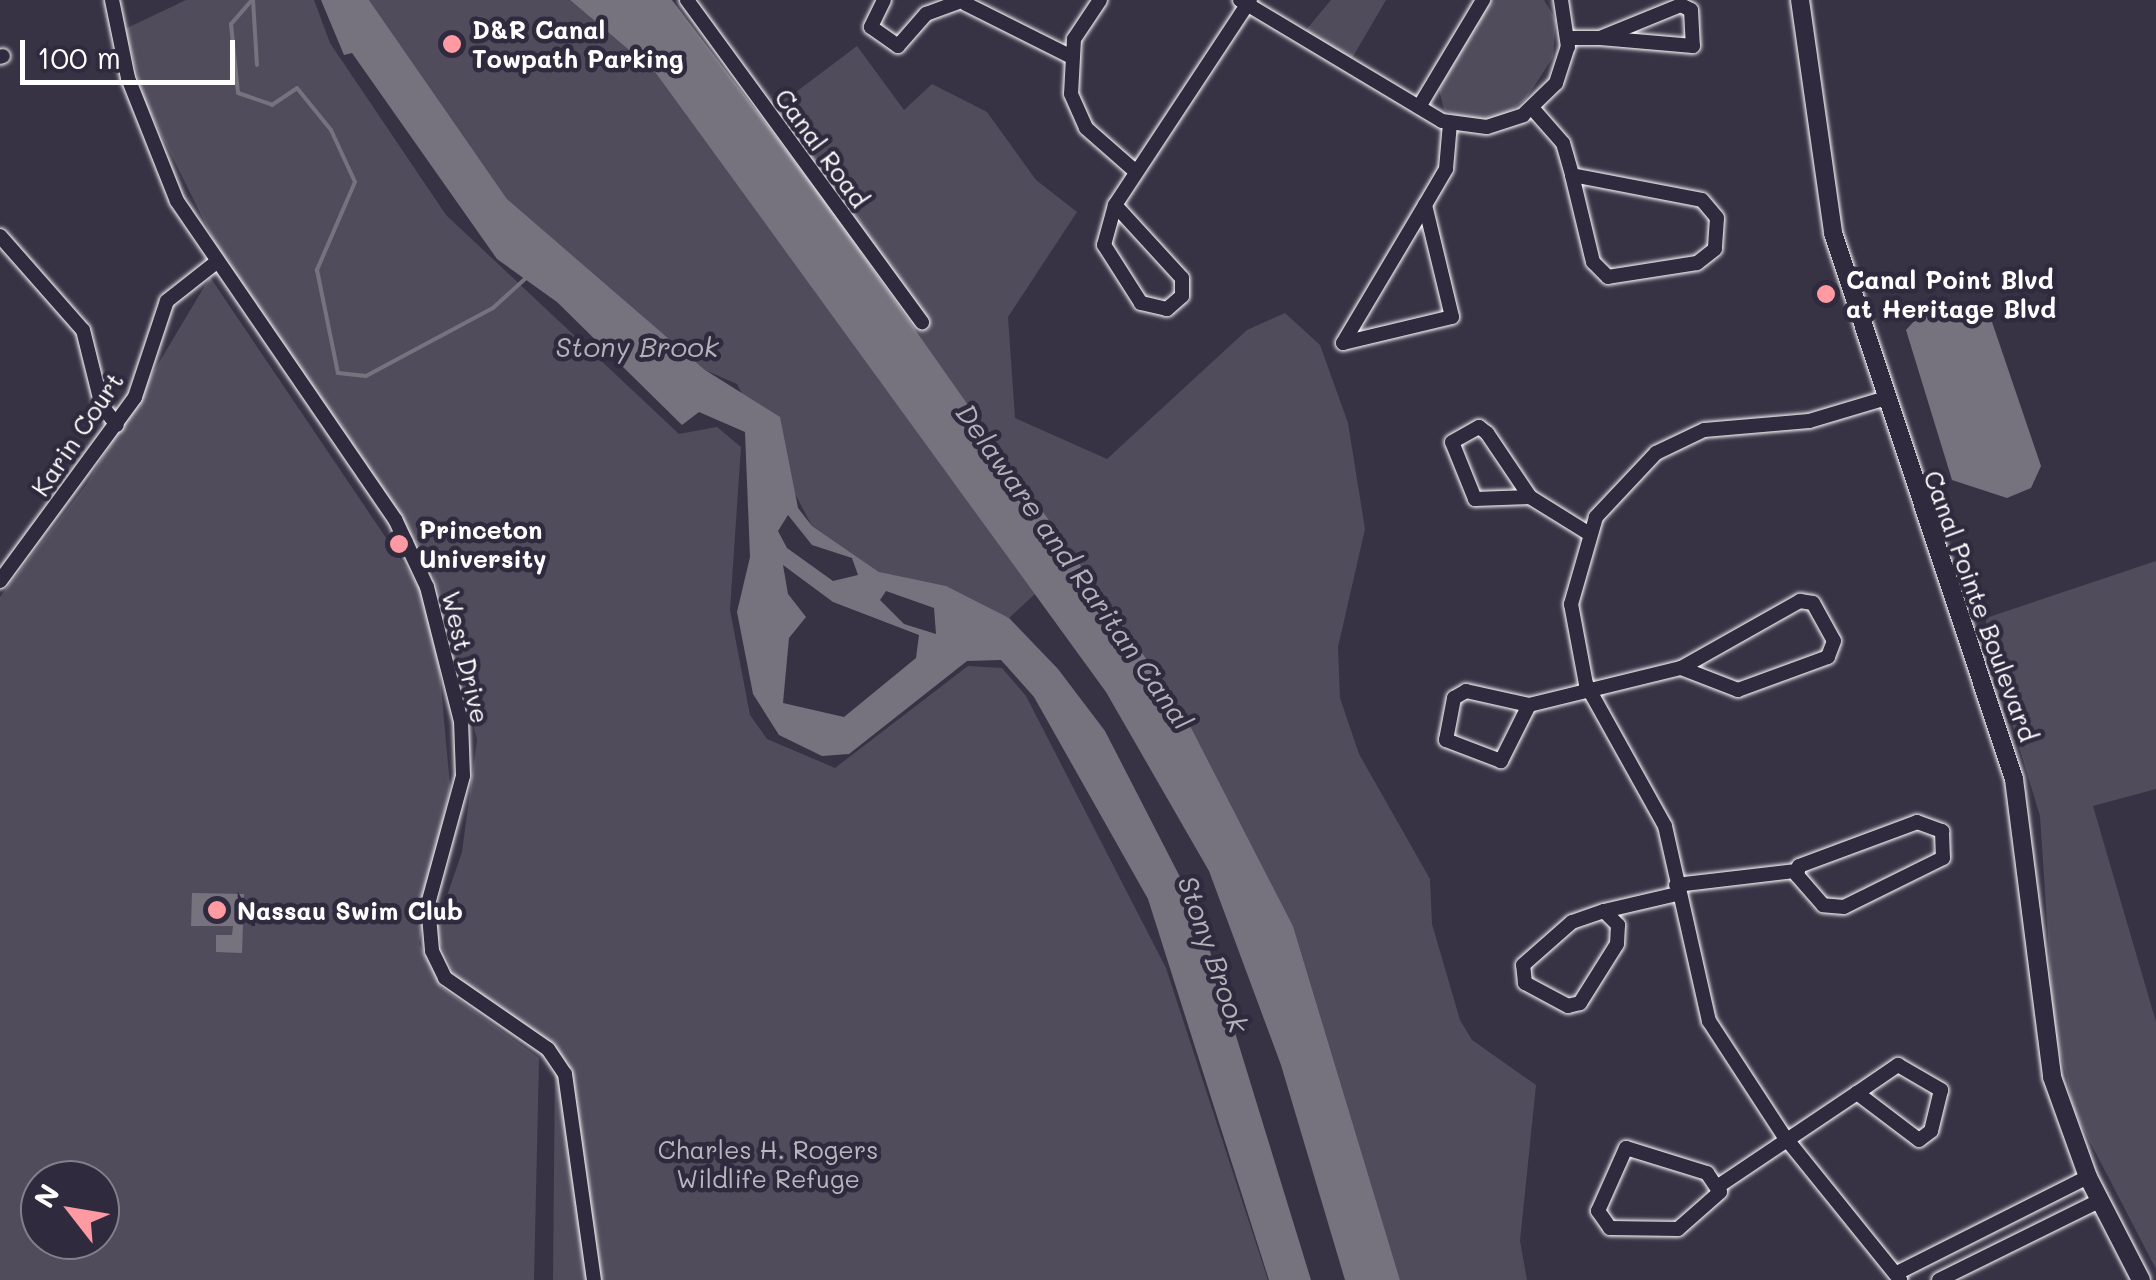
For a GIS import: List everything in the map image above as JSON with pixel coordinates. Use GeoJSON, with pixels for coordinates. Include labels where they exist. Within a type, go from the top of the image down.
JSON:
{"type":"FeatureCollection","features":[{"type":"Feature","properties":{"kind":"street","name":"West Drive"},"geometry":{"type":"LineString","coordinates":[[112,0],[143,124],[214,264],[395,520],[427,588],[461,721],[462,776],[428,904],[432,951],[445,978],[548,1049],[565,1074],[594,1280]]}},
{"type":"Feature","properties":{"kind":"street","name":"Canal Road"},"geometry":{"type":"LineString","coordinates":[[687,0],[922,322]]}},
{"type":"Feature","properties":{"kind":"street"},"geometry":{"type":"LineString","coordinates":[[884,0],[870,27],[898,46],[926,14],[965,2],[1070,56]]}},
{"type":"Feature","properties":{"kind":"street"},"geometry":{"type":"LineString","coordinates":[[1100,0],[1070,56],[1071,94],[1086,128],[1134,170]]}},
{"type":"Feature","properties":{"kind":"street"},"geometry":{"type":"LineString","coordinates":[[1419,107],[1483,0]]}},
{"type":"Feature","properties":{"kind":"street"},"geometry":{"type":"LineString","coordinates":[[1115,205],[1182,278],[1182,296],[1167,309],[1141,303],[1104,244],[1115,205],[1134,170],[1246,1],[1450,124],[1488,127],[1533,109],[1556,83],[1569,38],[1562,0]]}},
{"type":"Feature","properties":{"kind":"street","name":"Canal Pointe Boulevard"},"geometry":{"type":"LineString","coordinates":[[1800,0],[1821,182],[1883,399],[2004,736],[2042,1032],[2088,1177],[2140,1280]]}},
{"type":"Feature","properties":{"kind":"street"},"geometry":{"type":"LineString","coordinates":[[1569,38],[1687,48],[1697,35],[1681,4],[1600,38]]}},
{"type":"Feature","properties":{"kind":"street"},"geometry":{"type":"LineString","coordinates":[[1533,109],[1564,144],[1593,262],[1608,277],[1697,264],[1715,249],[1717,218],[1702,200],[1572,175]]}},
{"type":"Feature","properties":{"kind":"street"},"geometry":{"type":"LineString","coordinates":[[1425,205],[1452,318],[1343,343],[1446,169],[1450,124]]}},
{"type":"Feature","properties":{"kind":"street"},"geometry":{"type":"LineString","coordinates":[[0,236],[83,330],[102,406],[117,425]]}},
{"type":"Feature","properties":{"kind":"street","name":"Karin Court"},"geometry":{"type":"LineString","coordinates":[[0,581],[117,425],[167,301],[214,264]]}},
{"type":"Feature","properties":{"kind":"street"},"geometry":{"type":"LineString","coordinates":[[1883,399],[1680,440],[1633,470],[1588,533],[1572,604],[1586,684],[1652,793],[1704,1010],[1784,1136],[1899,1277],[2088,1177]]}},
{"type":"Feature","properties":{"kind":"street"},"geometry":{"type":"LineString","coordinates":[[1530,497],[1475,499],[1452,451],[1456,434],[1471,426],[1487,432],[1530,497],[1588,533]]}},
{"type":"Feature","properties":{"kind":"street"},"geometry":{"type":"LineString","coordinates":[[1529,705],[1501,761],[1446,740],[1459,693],[1529,705],[1586,684],[1681,668],[1800,601],[1813,604],[1834,641],[1828,657],[1748,688],[1681,668]]}},
{"type":"Feature","properties":{"kind":"street"},"geometry":{"type":"LineString","coordinates":[[1604,910],[1618,925],[1617,944],[1580,1003],[1568,1006],[1526,982],[1522,965],[1572,922],[1604,910],[1677,889],[1796,871],[1917,822],[1946,840],[1936,865],[1844,907],[1814,898],[1796,871]]}},
{"type":"Feature","properties":{"kind":"street"},"geometry":{"type":"LineString","coordinates":[[1720,1185],[1678,1160],[1626,1148],[1599,1218],[1610,1228],[1678,1229],[1720,1185],[1784,1136],[1898,1065],[1943,1096],[1919,1140],[1857,1093]]}},
{"type":"Feature","properties":{"kind":"street"},"geometry":{"type":"LineString","coordinates":[[1939,1280],[2099,1201]]}},
{"type":"Feature","properties":{"kind":"green space","name":"Charles H. Rogers Wildlife Refuge"},"geometry":{"type":"Polygon","coordinates":[[[186,0],[314,0],[330,43],[446,215],[679,434],[717,427],[741,447],[730,610],[750,715],[767,739],[835,768],[968,666],[1002,668],[1026,696],[1166,968],[1268,1280],[553,1280],[555,1056],[455,976],[435,931],[462,852],[477,740],[451,633],[433,573],[230,273],[145,102],[125,29],[186,0]]]}},
{"type":"Feature","properties":{"kind":"green space"},"geometry":{"type":"Polygon","coordinates":[[[369,0],[570,0],[655,72],[1035,594],[1009,618],[879,572],[812,526],[737,384],[705,370],[507,199],[369,0]]]}},
{"type":"Feature","properties":{"kind":"green space"},"geometry":{"type":"Polygon","coordinates":[[[1331,0],[1386,0],[1348,65],[1301,36],[1331,0]]]}},
{"type":"Feature","properties":{"kind":"green space"},"geometry":{"type":"Polygon","coordinates":[[[1491,0],[1544,0],[1556,20],[1553,57],[1526,99],[1500,119],[1463,119],[1444,110],[1439,89],[1491,0]]]}},
{"type":"Feature","properties":{"kind":"green space"},"geometry":{"type":"Polygon","coordinates":[[[857,46],[904,110],[932,84],[987,112],[1036,180],[1077,212],[1008,317],[1015,418],[1107,459],[1247,330],[1285,313],[1320,345],[1348,423],[1365,529],[1338,647],[1340,698],[1359,754],[1430,879],[1432,924],[1460,1020],[1472,1040],[1536,1085],[1520,1241],[1527,1280],[1400,1280],[1293,926],[1182,710],[755,109],[796,92],[857,46]]]}},
{"type":"Feature","properties":{"kind":"green space"},"geometry":{"type":"Polygon","coordinates":[[[210,277],[434,609],[450,786],[419,944],[441,987],[539,1058],[534,1280],[0,1280],[0,597],[86,485],[210,277]]]}},
{"type":"Feature","properties":{"kind":"green space"},"geometry":{"type":"Polygon","coordinates":[[[2156,561],[2156,789],[2093,806],[2156,1022],[2156,1269],[2075,1113],[2054,1027],[2040,816],[1986,637],[1986,618],[2156,561]]]}},
{"type":"Feature","properties":{"kind":"water","name":"Stony Brook"},"geometry":{"type":"Polygon","coordinates":[[[321,0],[369,0],[507,199],[705,370],[780,417],[798,508],[812,526],[879,572],[946,586],[1009,618],[1058,669],[1105,731],[1198,912],[1311,1280],[1269,1280],[1148,899],[1034,697],[1001,660],[967,661],[849,754],[822,756],[779,735],[753,694],[737,612],[750,557],[745,432],[699,412],[682,425],[557,302],[497,259],[352,53],[344,55],[321,0]],[[788,515],[778,531],[787,548],[833,581],[858,575],[852,558],[812,545],[788,515]],[[783,565],[788,594],[806,617],[789,638],[783,703],[844,717],[916,658],[919,635],[833,602],[783,565]],[[886,591],[880,600],[904,624],[936,634],[934,608],[886,591]]]}},
{"type":"Feature","properties":{"kind":"water","name":"Delaware and Raritan Canal"},"geometry":{"type":"Polygon","coordinates":[[[570,0],[672,0],[824,200],[1182,710],[1293,926],[1400,1280],[1345,1280],[1281,1065],[1209,871],[1106,692],[655,72],[570,0]]]}},
{"type":"Feature","properties":{"kind":"water"},"geometry":{"type":"Polygon","coordinates":[[[1979,308],[1991,319],[2041,466],[2031,488],[2007,498],[1952,480],[1906,330],[1918,317],[1979,308]]]}},
{"type":"Feature","properties":{"kind":"water","name":"Nassau Swim Club"},"geometry":{"type":"Polygon","coordinates":[[[192,893],[244,894],[242,953],[216,952],[216,935],[232,935],[233,926],[191,926],[192,893]]]}},
{"type":"Feature","properties":{"kind":"waterway"},"geometry":{"type":"LineString","coordinates":[[252,0],[231,24],[238,93],[272,105],[297,88],[331,130],[355,182],[317,270],[338,373],[366,376],[493,308],[526,278]]}},
{"type":"Feature","properties":{"kind":"waterway"},"geometry":{"type":"LineString","coordinates":[[253,0],[257,65]]}},
{"type":"Feature","properties":{"kind":"place","name":"D&R Canal Towpath Parking"},"geometry":{"type":"Point","coordinates":[452,44]}},
{"type":"Feature","properties":{"kind":"place","name":"Canal Point Blvd at Heritage Blvd"},"geometry":{"type":"Point","coordinates":[1826,294]}},
{"type":"Feature","properties":{"kind":"place","name":"Princeton University"},"geometry":{"type":"Point","coordinates":[399,544]}},
{"type":"Feature","properties":{"kind":"place","name":"Nassau Swim Club"},"geometry":{"type":"Point","coordinates":[217,910]}}]}
